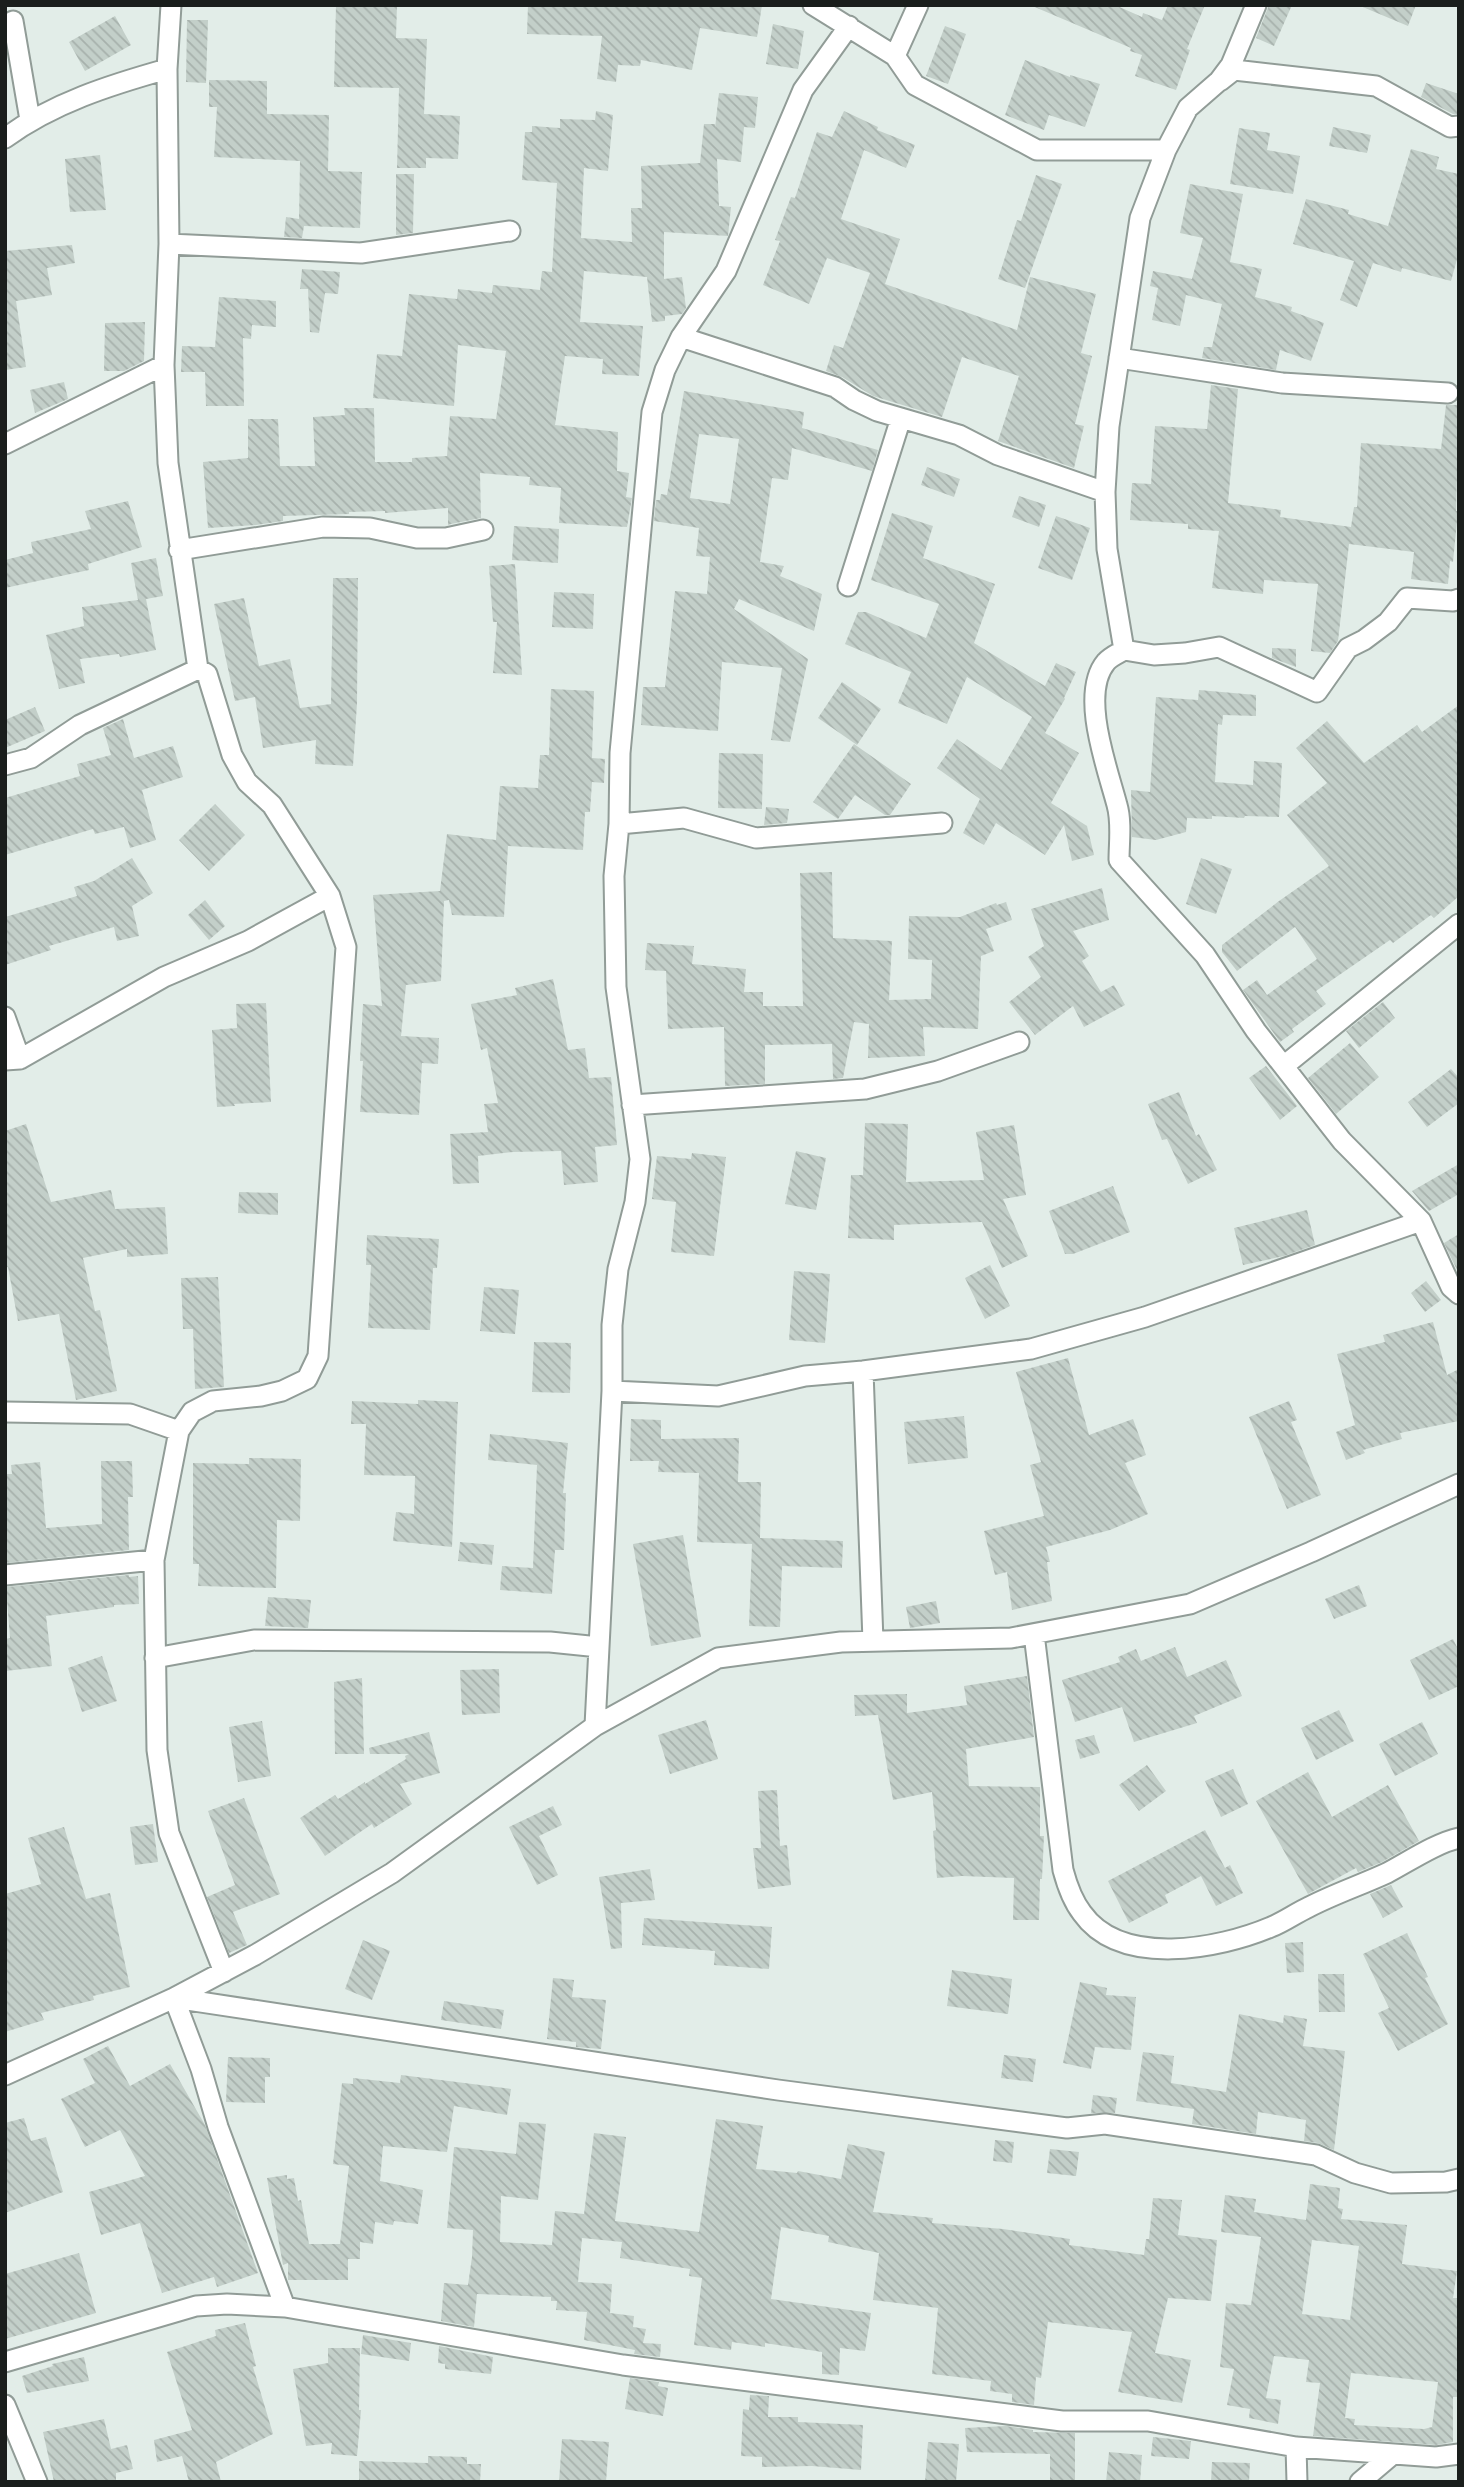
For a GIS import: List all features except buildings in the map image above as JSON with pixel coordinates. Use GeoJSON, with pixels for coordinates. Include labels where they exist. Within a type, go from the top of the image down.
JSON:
{"type":"FeatureCollection","features":[{"type":"Feature","properties":{"kind":"street"},"geometry":{"type":"LineString","coordinates":[[171,5],[167,69],[169,244],[164,365],[168,463],[198,669]]}},
{"type":"Feature","properties":{"kind":"street"},"geometry":{"type":"LineString","coordinates":[[813,5],[895,56],[915,85],[1037,150],[1166,150]]}},
{"type":"Feature","properties":{"kind":"street"},"geometry":{"type":"LineString","coordinates":[[895,56],[918,5]]}},
{"type":"Feature","properties":{"kind":"street"},"geometry":{"type":"LineString","coordinates":[[1219,82],[1231,65],[1256,5]]}},
{"type":"Feature","properties":{"kind":"street"},"geometry":{"type":"LineString","coordinates":[[13,21],[30,120]]}},
{"type":"Feature","properties":{"kind":"street"},"geometry":{"type":"LineString","coordinates":[[595,1726],[612,1391],[612,1325],[618,1269],[635,1202],[640,1159],[616,987],[614,876],[619,824],[620,753],[652,412],[665,370],[681,337],[726,271],[803,90],[849,26]]}},
{"type":"Feature","properties":{"kind":"street"},"geometry":{"type":"LineString","coordinates":[[5,138],[30,120],[103,87],[167,69]]}},
{"type":"Feature","properties":{"kind":"street"},"geometry":{"type":"LineString","coordinates":[[1124,650],[1107,549],[1105,492],[1109,426],[1140,218],[1166,150],[1188,108],[1234,70],[1376,86],[1450,127],[1459,127]]}},
{"type":"Feature","properties":{"kind":"street"},"geometry":{"type":"LineString","coordinates":[[169,244],[361,253],[510,232]]}},
{"type":"Feature","properties":{"kind":"street"},"geometry":{"type":"LineString","coordinates":[[681,337],[835,387],[877,411],[959,435],[998,456],[1105,492]]}},
{"type":"Feature","properties":{"kind":"street"},"geometry":{"type":"LineString","coordinates":[[1119,358],[1282,383],[1448,393]]}},
{"type":"Feature","properties":{"kind":"street"},"geometry":{"type":"LineString","coordinates":[[5,444],[164,365]]}},
{"type":"Feature","properties":{"kind":"street"},"geometry":{"type":"LineString","coordinates":[[848,586],[901,418]]}},
{"type":"Feature","properties":{"kind":"street"},"geometry":{"type":"LineString","coordinates":[[179,550],[323,527],[370,528],[417,538],[446,538],[483,530]]}},
{"type":"Feature","properties":{"kind":"street"},"geometry":{"type":"LineString","coordinates":[[1459,599],[1453,601],[1407,598],[1388,622],[1348,648],[1317,692],[1219,647],[1154,655],[1124,650],[1106,662],[1098,679],[1096,709],[1110,784],[1118,808],[1119,860],[1205,955],[1256,1031],[1342,1141],[1421,1221],[1451,1287],[1459,1294]]}},
{"type":"Feature","properties":{"kind":"street"},"geometry":{"type":"LineString","coordinates":[[5,765],[31,758],[80,725],[198,669]]}},
{"type":"Feature","properties":{"kind":"street"},"geometry":{"type":"LineString","coordinates":[[198,669],[207,674],[232,755],[247,782],[272,805],[330,896],[346,947],[331,1129],[318,1356],[307,1379],[282,1391],[213,1401],[192,1412],[178,1431],[154,1560],[157,1750],[169,1833],[224,1972]]}},
{"type":"Feature","properties":{"kind":"street"},"geometry":{"type":"LineString","coordinates":[[619,824],[684,818],[756,838],[942,823]]}},
{"type":"Feature","properties":{"kind":"street"},"geometry":{"type":"LineString","coordinates":[[5,1017],[13,1060],[164,977],[248,941],[330,896]]}},
{"type":"Feature","properties":{"kind":"street"},"geometry":{"type":"LineString","coordinates":[[1285,1065],[1459,924]]}},
{"type":"Feature","properties":{"kind":"street"},"geometry":{"type":"LineString","coordinates":[[632,1105],[865,1089],[938,1071],[1019,1042]]}},
{"type":"Feature","properties":{"kind":"street"},"geometry":{"type":"LineString","coordinates":[[612,1391],[718,1396],[805,1376],[1031,1349],[1145,1317],[1421,1221]]}},
{"type":"Feature","properties":{"kind":"street"},"geometry":{"type":"LineString","coordinates":[[863,1371],[873,1641]]}},
{"type":"Feature","properties":{"kind":"street"},"geometry":{"type":"LineString","coordinates":[[5,1412],[130,1414],[178,1431]]}},
{"type":"Feature","properties":{"kind":"street"},"geometry":{"type":"LineString","coordinates":[[5,2076],[224,1972],[392,1873],[595,1726],[718,1658],[841,1642],[1011,1638],[1190,1604],[1459,1484]]}},
{"type":"Feature","properties":{"kind":"street"},"geometry":{"type":"LineString","coordinates":[[5,1575],[154,1560]]}},
{"type":"Feature","properties":{"kind":"street"},"geometry":{"type":"LineString","coordinates":[[1034,1634],[1062,1870],[1069,1891],[1083,1916],[1103,1932],[1126,1943],[1149,1949],[1173,1950],[1237,1938],[1272,1927],[1309,1907],[1459,1838]]}},
{"type":"Feature","properties":{"kind":"street"},"geometry":{"type":"LineString","coordinates":[[155,1658],[254,1640],[550,1642],[599,1647]]}},
{"type":"Feature","properties":{"kind":"street"},"geometry":{"type":"LineString","coordinates":[[174,1998],[778,2090],[1067,2128],[1105,2124],[1316,2155],[1355,2173],[1391,2183],[1446,2182],[1459,2179]]}},
{"type":"Feature","properties":{"kind":"street"},"geometry":{"type":"LineString","coordinates":[[174,1998],[201,2069],[218,2127],[285,2307]]}},
{"type":"Feature","properties":{"kind":"street"},"geometry":{"type":"LineString","coordinates":[[5,2362],[195,2306],[227,2304],[285,2307],[623,2365],[1062,2421],[1149,2421],[1296,2447],[1436,2457],[1459,2454]]}},
{"type":"Feature","properties":{"kind":"street"},"geometry":{"type":"LineString","coordinates":[[5,2405],[37,2482]]}},
{"type":"Feature","properties":{"kind":"street"},"geometry":{"type":"LineString","coordinates":[[1296,2447],[1297,2482]]}},
{"type":"Feature","properties":{"kind":"street"},"geometry":{"type":"LineString","coordinates":[[1360,2482],[1393,2454]]}}]}
